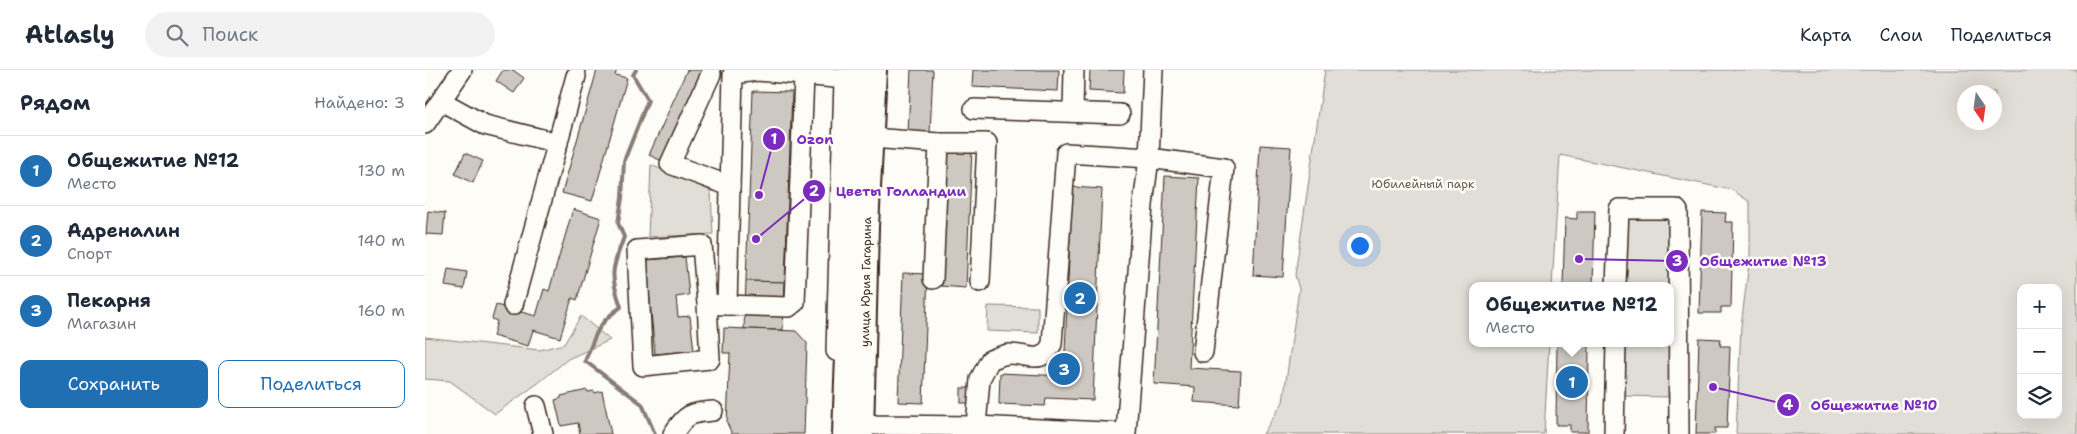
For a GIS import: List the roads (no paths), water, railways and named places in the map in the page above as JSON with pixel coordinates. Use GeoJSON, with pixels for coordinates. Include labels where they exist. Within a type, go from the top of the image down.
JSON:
{"type":"FeatureCollection","features":[{"type":"Feature","properties":{"kind":"main road","name":"улица Юрия Гагарина"},"geometry":{"type":"LineString","coordinates":[[859,75],[871,138],[862,428]]}},
{"type":"Feature","properties":{"kind":"main road","name":"улица Юрия Гагарина"},"geometry":{"type":"LineString","coordinates":[[844,434],[859,75]]}},
{"type":"Feature","properties":{"kind":"street"},"geometry":{"type":"LineString","coordinates":[[425,124],[462,70]]}},
{"type":"Feature","properties":{"kind":"street"},"geometry":{"type":"LineString","coordinates":[[1073,70],[1073,112]]}},
{"type":"Feature","properties":{"kind":"street"},"geometry":{"type":"LineString","coordinates":[[862,428],[875,425],[976,426],[1131,434],[1143,205],[1149,158],[1153,70]]}},
{"type":"Feature","properties":{"kind":"street"},"geometry":{"type":"LineString","coordinates":[[740,72],[804,76],[859,75],[834,434]]}},
{"type":"Feature","properties":{"kind":"street"},"geometry":{"type":"LineString","coordinates":[[727,305],[730,186],[740,72]]}},
{"type":"Feature","properties":{"kind":"street"},"geometry":{"type":"LineString","coordinates":[[730,186],[669,164],[740,72]]}},
{"type":"Feature","properties":{"kind":"street"},"geometry":{"type":"LineString","coordinates":[[513,305],[576,76]]}},
{"type":"Feature","properties":{"kind":"street"},"geometry":{"type":"LineString","coordinates":[[707,304],[789,307],[793,306],[795,302],[804,76]]}},
{"type":"Feature","properties":{"kind":"street"},"geometry":{"type":"LineString","coordinates":[[441,101],[485,125],[558,142]]}},
{"type":"Feature","properties":{"kind":"street"},"geometry":{"type":"LineString","coordinates":[[974,109],[1120,114]]}},
{"type":"Feature","properties":{"kind":"street"},"geometry":{"type":"LineString","coordinates":[[871,138],[939,143],[987,143],[981,282]]}},
{"type":"Feature","properties":{"kind":"street"},"geometry":{"type":"LineString","coordinates":[[933,279],[939,143]]}},
{"type":"Feature","properties":{"kind":"street"},"geometry":{"type":"LineString","coordinates":[[976,426],[980,380],[990,360],[1008,354],[1038,358],[1047,353],[1052,344],[1066,153],[1149,158],[1224,168],[1203,352]]}},
{"type":"Feature","properties":{"kind":"street"},"geometry":{"type":"LineString","coordinates":[[1616,282],[1617,213],[1619,209],[1676,209],[1679,211],[1679,434]]}},
{"type":"Feature","properties":{"kind":"street"},"geometry":{"type":"LineString","coordinates":[[702,245],[707,304],[711,359],[643,366],[637,250],[702,245]]}},
{"type":"Feature","properties":{"kind":"street"},"geometry":{"type":"LineString","coordinates":[[1614,434],[1615,347]]}},
{"type":"Feature","properties":{"kind":"street"},"geometry":{"type":"LineString","coordinates":[[537,406],[543,434]]}},
{"type":"Feature","properties":{"kind":"street"},"geometry":{"type":"LineString","coordinates":[[673,434],[683,419],[691,413],[713,410]]}},
{"type":"Feature","properties":{"kind":"waterway"},"geometry":{"type":"LineString","coordinates":[[636,70],[633,75],[648,100],[624,161],[622,198],[618,223],[624,237],[613,271],[621,307],[606,319],[598,331],[585,361],[642,404],[655,434]]}},
{"type":"Feature","properties":{"kind":"place","name":"Ozon"},"geometry":{"type":"Point","coordinates":[759,195]}},
{"type":"Feature","properties":{"kind":"place","name":"Цветы Голландии"},"geometry":{"type":"Point","coordinates":[756,239]}},
{"type":"Feature","properties":{"kind":"place","name":"Общежитие №13"},"geometry":{"type":"Point","coordinates":[1579,259]}},
{"type":"Feature","properties":{"kind":"place","name":"Адреналин"},"geometry":{"type":"Point","coordinates":[1080,298]}},
{"type":"Feature","properties":{"kind":"place","name":"Пекарня"},"geometry":{"type":"Point","coordinates":[1064,369]}},
{"type":"Feature","properties":{"kind":"place","name":"Общежитие №12"},"geometry":{"type":"Point","coordinates":[1572,382]}},
{"type":"Feature","properties":{"kind":"place","name":"Общежитие №10"},"geometry":{"type":"Point","coordinates":[1713,387]}},
{"type":"Feature","properties":{"kind":"park label","name":"Юбилейный парк"},"geometry":{"type":"Point","coordinates":[1423,184]}}]}
